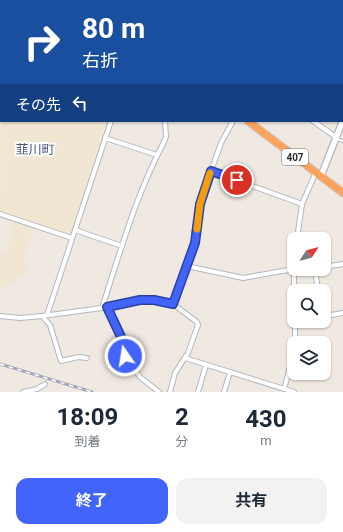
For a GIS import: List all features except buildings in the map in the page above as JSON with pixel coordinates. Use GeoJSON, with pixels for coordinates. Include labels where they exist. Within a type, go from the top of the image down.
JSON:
{"type":"FeatureCollection","features":[{"type":"Feature","properties":{"kind":"highway","name":"407"},"geometry":{"type":"LineString","coordinates":[[249,122],[343,193]]}},
{"type":"Feature","properties":{"kind":"street"},"geometry":{"type":"LineString","coordinates":[[47,314],[111,122]]}},
{"type":"Feature","properties":{"kind":"street"},"geometry":{"type":"LineString","coordinates":[[158,392],[140,377],[125,356],[123,341],[105,308],[122,246],[145,182],[166,137],[164,122]]}},
{"type":"Feature","properties":{"kind":"street"},"geometry":{"type":"LineString","coordinates":[[173,304],[195,243],[200,204],[222,143],[232,122]]}},
{"type":"Feature","properties":{"kind":"street"},"geometry":{"type":"LineString","coordinates":[[314,122],[336,138]]}},
{"type":"Feature","properties":{"kind":"street"},"geometry":{"type":"LineString","coordinates":[[298,232],[302,204],[336,138],[342,122]]}},
{"type":"Feature","properties":{"kind":"street"},"geometry":{"type":"LineString","coordinates":[[105,138],[157,156]]}},
{"type":"Feature","properties":{"kind":"street"},"geometry":{"type":"LineString","coordinates":[[211,171],[302,204]]}},
{"type":"Feature","properties":{"kind":"street"},"geometry":{"type":"LineString","coordinates":[[0,214],[72,238]]}},
{"type":"Feature","properties":{"kind":"street"},"geometry":{"type":"LineString","coordinates":[[75,230],[122,246]]}},
{"type":"Feature","properties":{"kind":"street"},"geometry":{"type":"LineString","coordinates":[[331,266],[343,264]]}},
{"type":"Feature","properties":{"kind":"street"},"geometry":{"type":"LineString","coordinates":[[187,266],[243,278],[287,270]]}},
{"type":"Feature","properties":{"kind":"street"},"geometry":{"type":"LineString","coordinates":[[0,316],[20,318],[42,316],[47,314],[105,308],[140,300],[154,300],[173,304],[197,322],[198,325],[188,353],[175,373],[170,392]]}},
{"type":"Feature","properties":{"kind":"street"},"geometry":{"type":"LineString","coordinates":[[331,315],[343,313]]}},
{"type":"Feature","properties":{"kind":"street"},"geometry":{"type":"LineString","coordinates":[[42,316],[50,325],[61,361],[78,357],[87,358]]}},
{"type":"Feature","properties":{"kind":"street"},"geometry":{"type":"LineString","coordinates":[[185,358],[294,392]]}},
{"type":"Feature","properties":{"kind":"street"},"geometry":{"type":"LineString","coordinates":[[198,392],[206,365]]}},
{"type":"Feature","properties":{"kind":"street"},"geometry":{"type":"LineString","coordinates":[[224,392],[230,372]]}},
{"type":"Feature","properties":{"kind":"street"},"geometry":{"type":"LineString","coordinates":[[284,389],[287,378]]}},
{"type":"Feature","properties":{"kind":"street"},"geometry":{"type":"LineString","coordinates":[[23,392],[37,389],[45,384]]}},
{"type":"Feature","properties":{"kind":"lane"},"geometry":{"type":"LineString","coordinates":[[336,138],[343,141]]}},
{"type":"Feature","properties":{"kind":"shaded area"},"geometry":{"type":"Polygon","coordinates":[[[1,122],[108,122],[71,232],[68,234],[0,212],[1,122]]]}},
{"type":"Feature","properties":{"kind":"shaded area"},"geometry":{"type":"Polygon","coordinates":[[[16,221],[34,228],[24,256],[27,270],[3,289],[0,286],[0,255],[6,253],[16,221]]]}},
{"type":"Feature","properties":{"kind":"railway"},"geometry":{"type":"LineString","coordinates":[[0,364],[92,392]]}},
{"type":"Feature","properties":{"kind":"slow traffic"},"geometry":{"type":"LineString","coordinates":[[197,229],[200,204],[210,173]]}},
{"type":"Feature","properties":{"kind":"district","name":"韮川町"},"geometry":{"type":"Point","coordinates":[35,149]}},
{"type":"Feature","properties":{"kind":"route"},"geometry":{"type":"LineString","coordinates":[[125,356],[123,341],[107,307],[140,300],[154,300],[173,304],[195,243],[200,204],[211,171],[237,180]]}}]}
